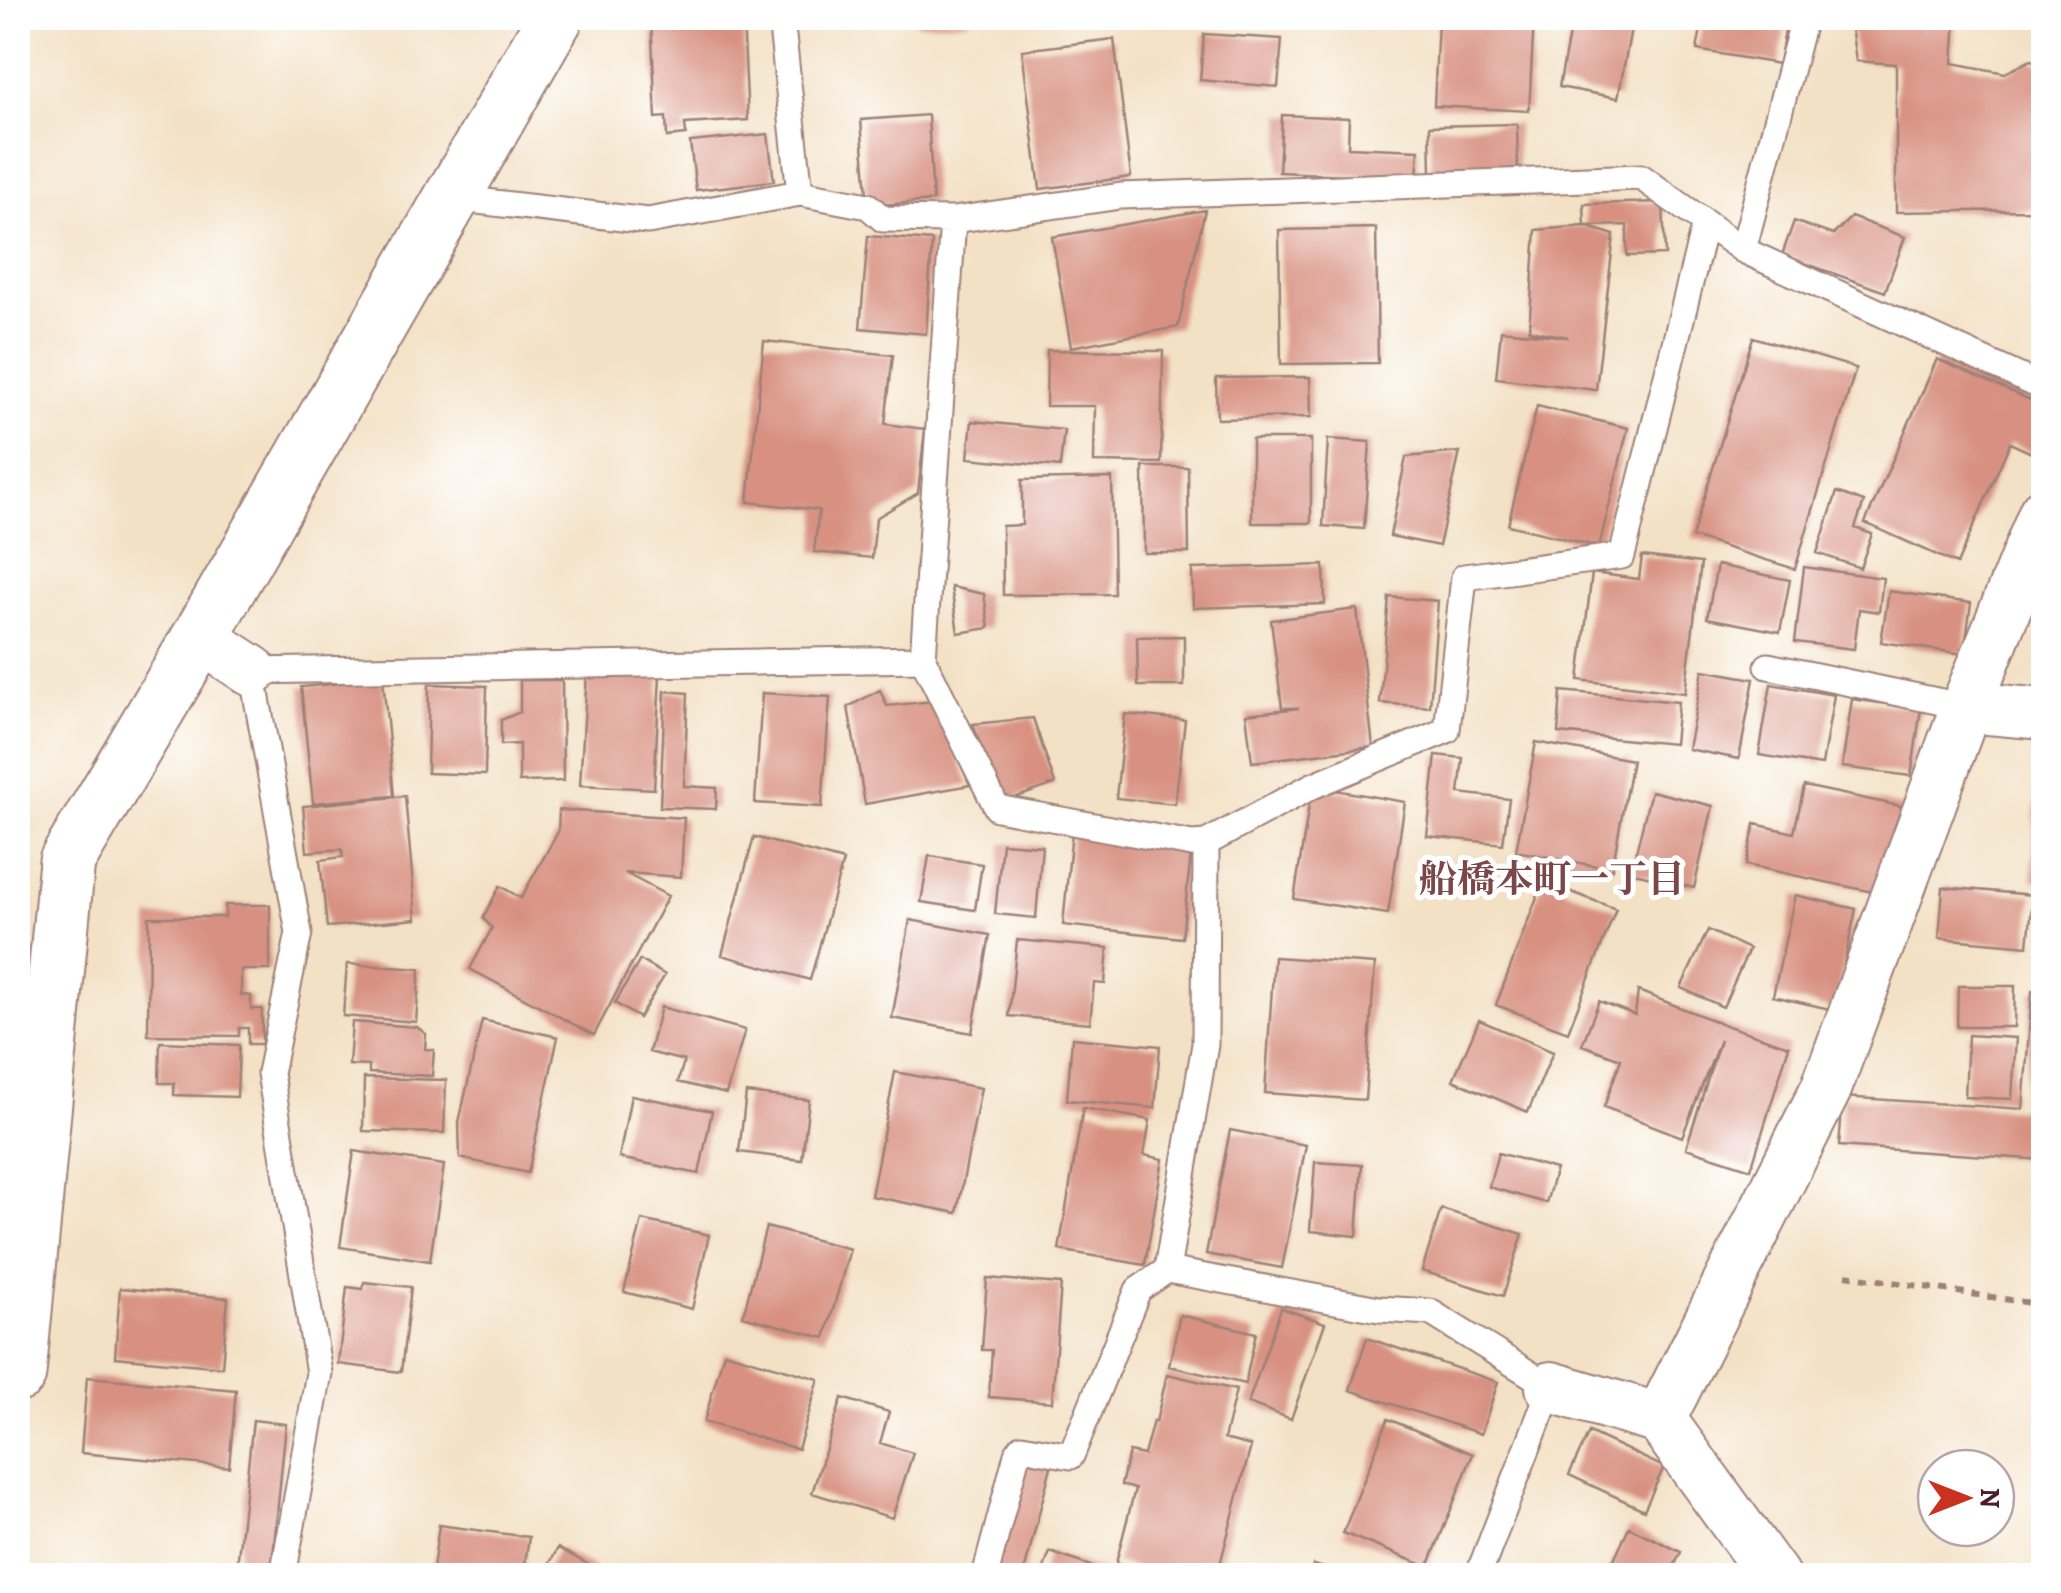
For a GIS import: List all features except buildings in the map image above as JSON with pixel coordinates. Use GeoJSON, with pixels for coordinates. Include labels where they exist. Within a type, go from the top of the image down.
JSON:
{"type":"FeatureCollection","features":[{"type":"Feature","properties":{"kind":"street"},"geometry":{"type":"LineString","coordinates":[[18,1374],[67,861],[555,18]]}},
{"type":"Feature","properties":{"kind":"street"},"geometry":{"type":"LineString","coordinates":[[1660,1419],[1826,1089],[1966,706],[2044,513]]}},
{"type":"Feature","properties":{"kind":"street"},"geometry":{"type":"LineString","coordinates":[[200,637],[252,671]]}},
{"type":"Feature","properties":{"kind":"street"},"geometry":{"type":"LineString","coordinates":[[1966,706],[2044,714]]}},
{"type":"Feature","properties":{"kind":"street"},"geometry":{"type":"LineString","coordinates":[[1551,1387],[1660,1419],[1774,1576]]}},
{"type":"Feature","properties":{"kind":"lane"},"geometry":{"type":"LineString","coordinates":[[781,18],[800,194]]}},
{"type":"Feature","properties":{"kind":"lane"},"geometry":{"type":"LineString","coordinates":[[1742,250],[1804,18]]}},
{"type":"Feature","properties":{"kind":"lane"},"geometry":{"type":"LineString","coordinates":[[452,198],[648,220],[800,194],[868,206],[882,219],[953,220],[1121,196],[1641,177],[1742,250],[2044,388]]}},
{"type":"Feature","properties":{"kind":"lane"},"geometry":{"type":"LineString","coordinates":[[953,220],[923,658],[997,808],[1192,844],[1206,843],[1312,786],[1447,730],[1464,576],[1622,556],[1705,223]]}},
{"type":"Feature","properties":{"kind":"lane"},"geometry":{"type":"LineString","coordinates":[[283,1576],[319,1373],[270,1074],[298,932],[252,671],[923,658]]}},
{"type":"Feature","properties":{"kind":"lane"},"geometry":{"type":"LineString","coordinates":[[1768,666],[1966,706]]}},
{"type":"Feature","properties":{"kind":"lane"},"geometry":{"type":"LineString","coordinates":[[1167,1270],[1204,1044],[1206,843]]}},
{"type":"Feature","properties":{"kind":"lane"},"geometry":{"type":"LineString","coordinates":[[985,1576],[1017,1454],[1022,1447],[1071,1456],[1138,1290],[1167,1270],[1379,1309],[1430,1312],[1551,1387],[1478,1576]]}},
{"type":"Feature","properties":{"kind":"path"},"geometry":{"type":"LineString","coordinates":[[1846,1276],[2044,1305]]}},
{"type":"Feature","properties":{"kind":"district","name":"船橋本町一丁目"},"geometry":{"type":"Point","coordinates":[1552,879]}}]}
